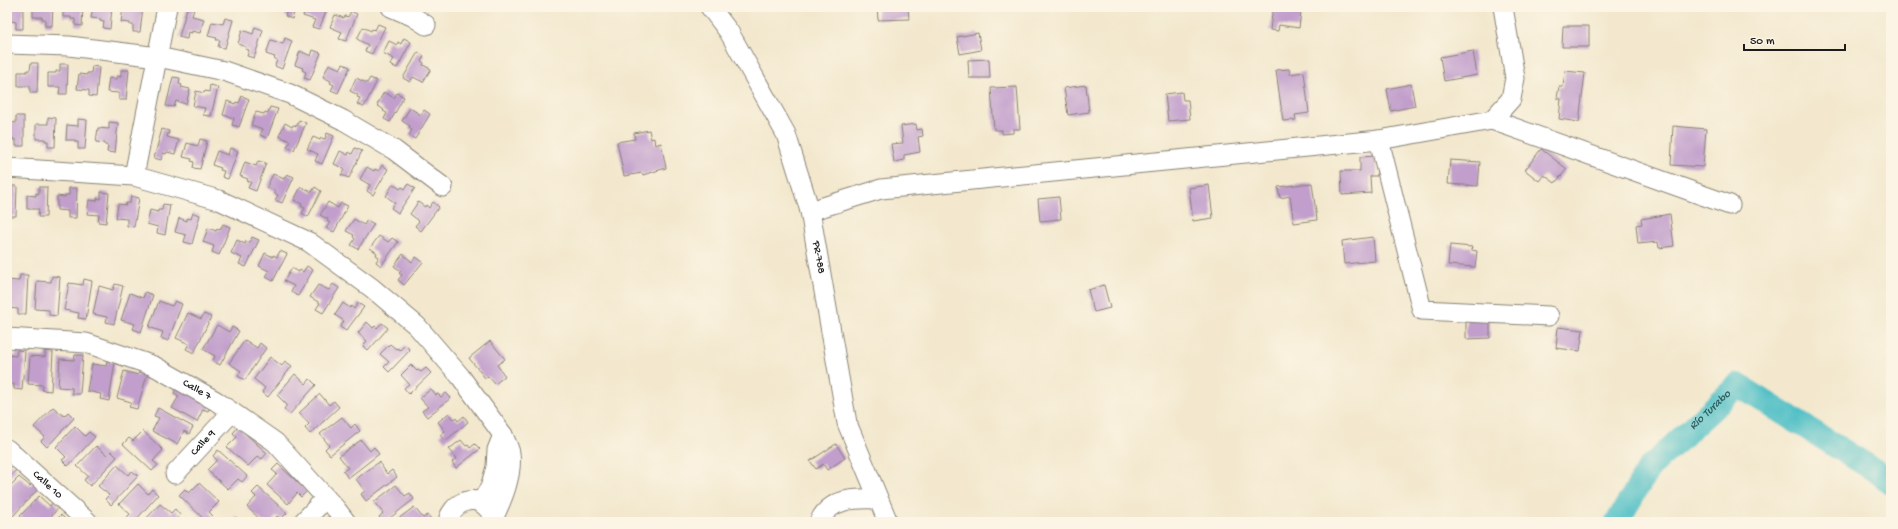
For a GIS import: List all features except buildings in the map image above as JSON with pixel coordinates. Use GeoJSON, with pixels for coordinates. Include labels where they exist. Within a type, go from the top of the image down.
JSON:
{"type":"FeatureCollection","features":[{"type":"Feature","properties":{"kind":"street"},"geometry":{"type":"LineString","coordinates":[[134,176],[167,7]]}},
{"type":"Feature","properties":{"kind":"street"},"geometry":{"type":"LineString","coordinates":[[391,7],[412,16],[426,25]]}},
{"type":"Feature","properties":{"kind":"street","name":"PR-788"},"geometry":{"type":"LineString","coordinates":[[710,7],[728,32],[786,134],[810,212],[848,423],[888,522]]}},
{"type":"Feature","properties":{"kind":"street"},"geometry":{"type":"LineString","coordinates":[[1492,120],[1511,99],[1515,78],[1503,7]]}},
{"type":"Feature","properties":{"kind":"street"},"geometry":{"type":"LineString","coordinates":[[7,44],[69,46],[158,57],[224,71],[290,94],[344,120],[394,150],[443,187]]}},
{"type":"Feature","properties":{"kind":"street"},"geometry":{"type":"LineString","coordinates":[[810,212],[881,189],[1379,140],[1492,120],[1730,205]]}},
{"type":"Feature","properties":{"kind":"street"},"geometry":{"type":"LineString","coordinates":[[1379,140],[1422,310],[1549,316]]}},
{"type":"Feature","properties":{"kind":"street"},"geometry":{"type":"LineString","coordinates":[[7,168],[134,176],[219,200],[308,242],[372,288],[417,326],[460,376],[503,435],[510,453],[503,468],[481,502]]}},
{"type":"Feature","properties":{"kind":"street","name":"Calle 7"},"geometry":{"type":"LineString","coordinates":[[7,338],[86,343],[154,366],[216,401],[275,442],[346,522]]}},
{"type":"Feature","properties":{"kind":"street","name":"Calle 9"},"geometry":{"type":"LineString","coordinates":[[174,474],[232,412]]}},
{"type":"Feature","properties":{"kind":"street","name":"Calle 10"},"geometry":{"type":"LineString","coordinates":[[7,449],[88,522]]}},
{"type":"Feature","properties":{"kind":"street"},"geometry":{"type":"LineString","coordinates":[[493,521],[504,497],[503,468]]}},
{"type":"Feature","properties":{"kind":"street"},"geometry":{"type":"LineString","coordinates":[[303,522],[326,498]]}},
{"type":"Feature","properties":{"kind":"street"},"geometry":{"type":"LineString","coordinates":[[819,522],[834,504],[853,498],[878,499]]}},
{"type":"Feature","properties":{"kind":"street"},"geometry":{"type":"LineString","coordinates":[[448,522],[449,515],[459,503],[466,500],[481,502],[487,506],[493,521]]}},
{"type":"Feature","properties":{"kind":"waterway","name":"Río Turabo"},"geometry":{"type":"LineString","coordinates":[[1617,522],[1649,468],[1738,385],[1879,473],[1891,483]]}}]}
